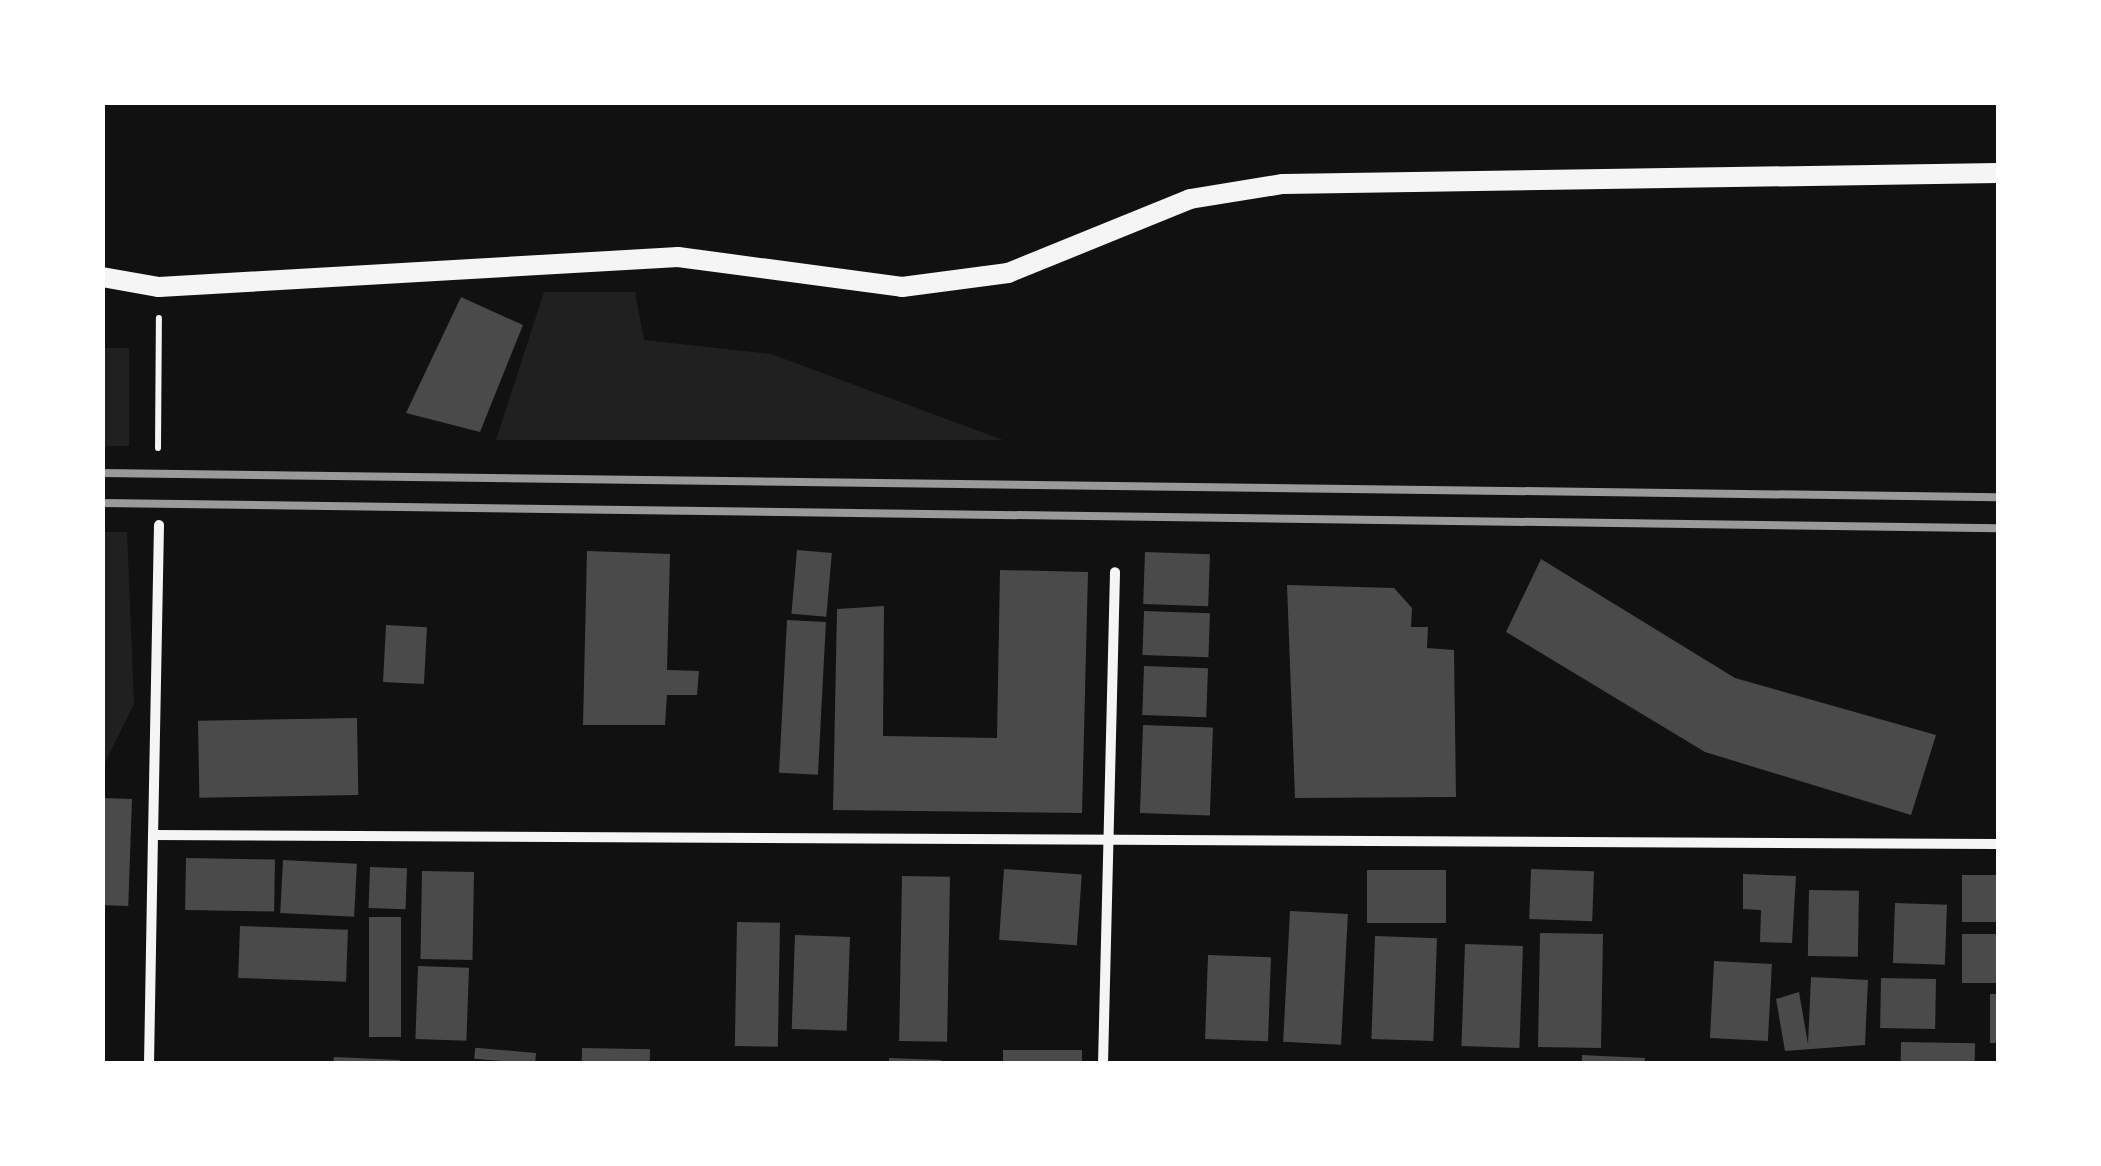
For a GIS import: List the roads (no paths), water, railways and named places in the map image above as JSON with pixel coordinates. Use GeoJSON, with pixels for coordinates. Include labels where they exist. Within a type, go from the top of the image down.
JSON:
{"type":"FeatureCollection","features":[{"type":"Feature","properties":{"kind":"main road"},"geometry":{"type":"LineString","coordinates":[[102,278],[159,287],[678,257],[847,283],[957,283],[1056,256],[1190,199],[1284,184],[1998,173]]}},
{"type":"Feature","properties":{"kind":"street"},"geometry":{"type":"LineString","coordinates":[[149,1064],[159,525]]}},
{"type":"Feature","properties":{"kind":"street"},"geometry":{"type":"LineString","coordinates":[[1103,1064],[1115,572]]}},
{"type":"Feature","properties":{"kind":"street"},"geometry":{"type":"LineString","coordinates":[[153,835],[1998,844]]}},
{"type":"Feature","properties":{"kind":"railway"},"geometry":{"type":"LineString","coordinates":[[102,473],[1998,497]]}},
{"type":"Feature","properties":{"kind":"railway"},"geometry":{"type":"LineString","coordinates":[[102,503],[1998,528]]}}]}
